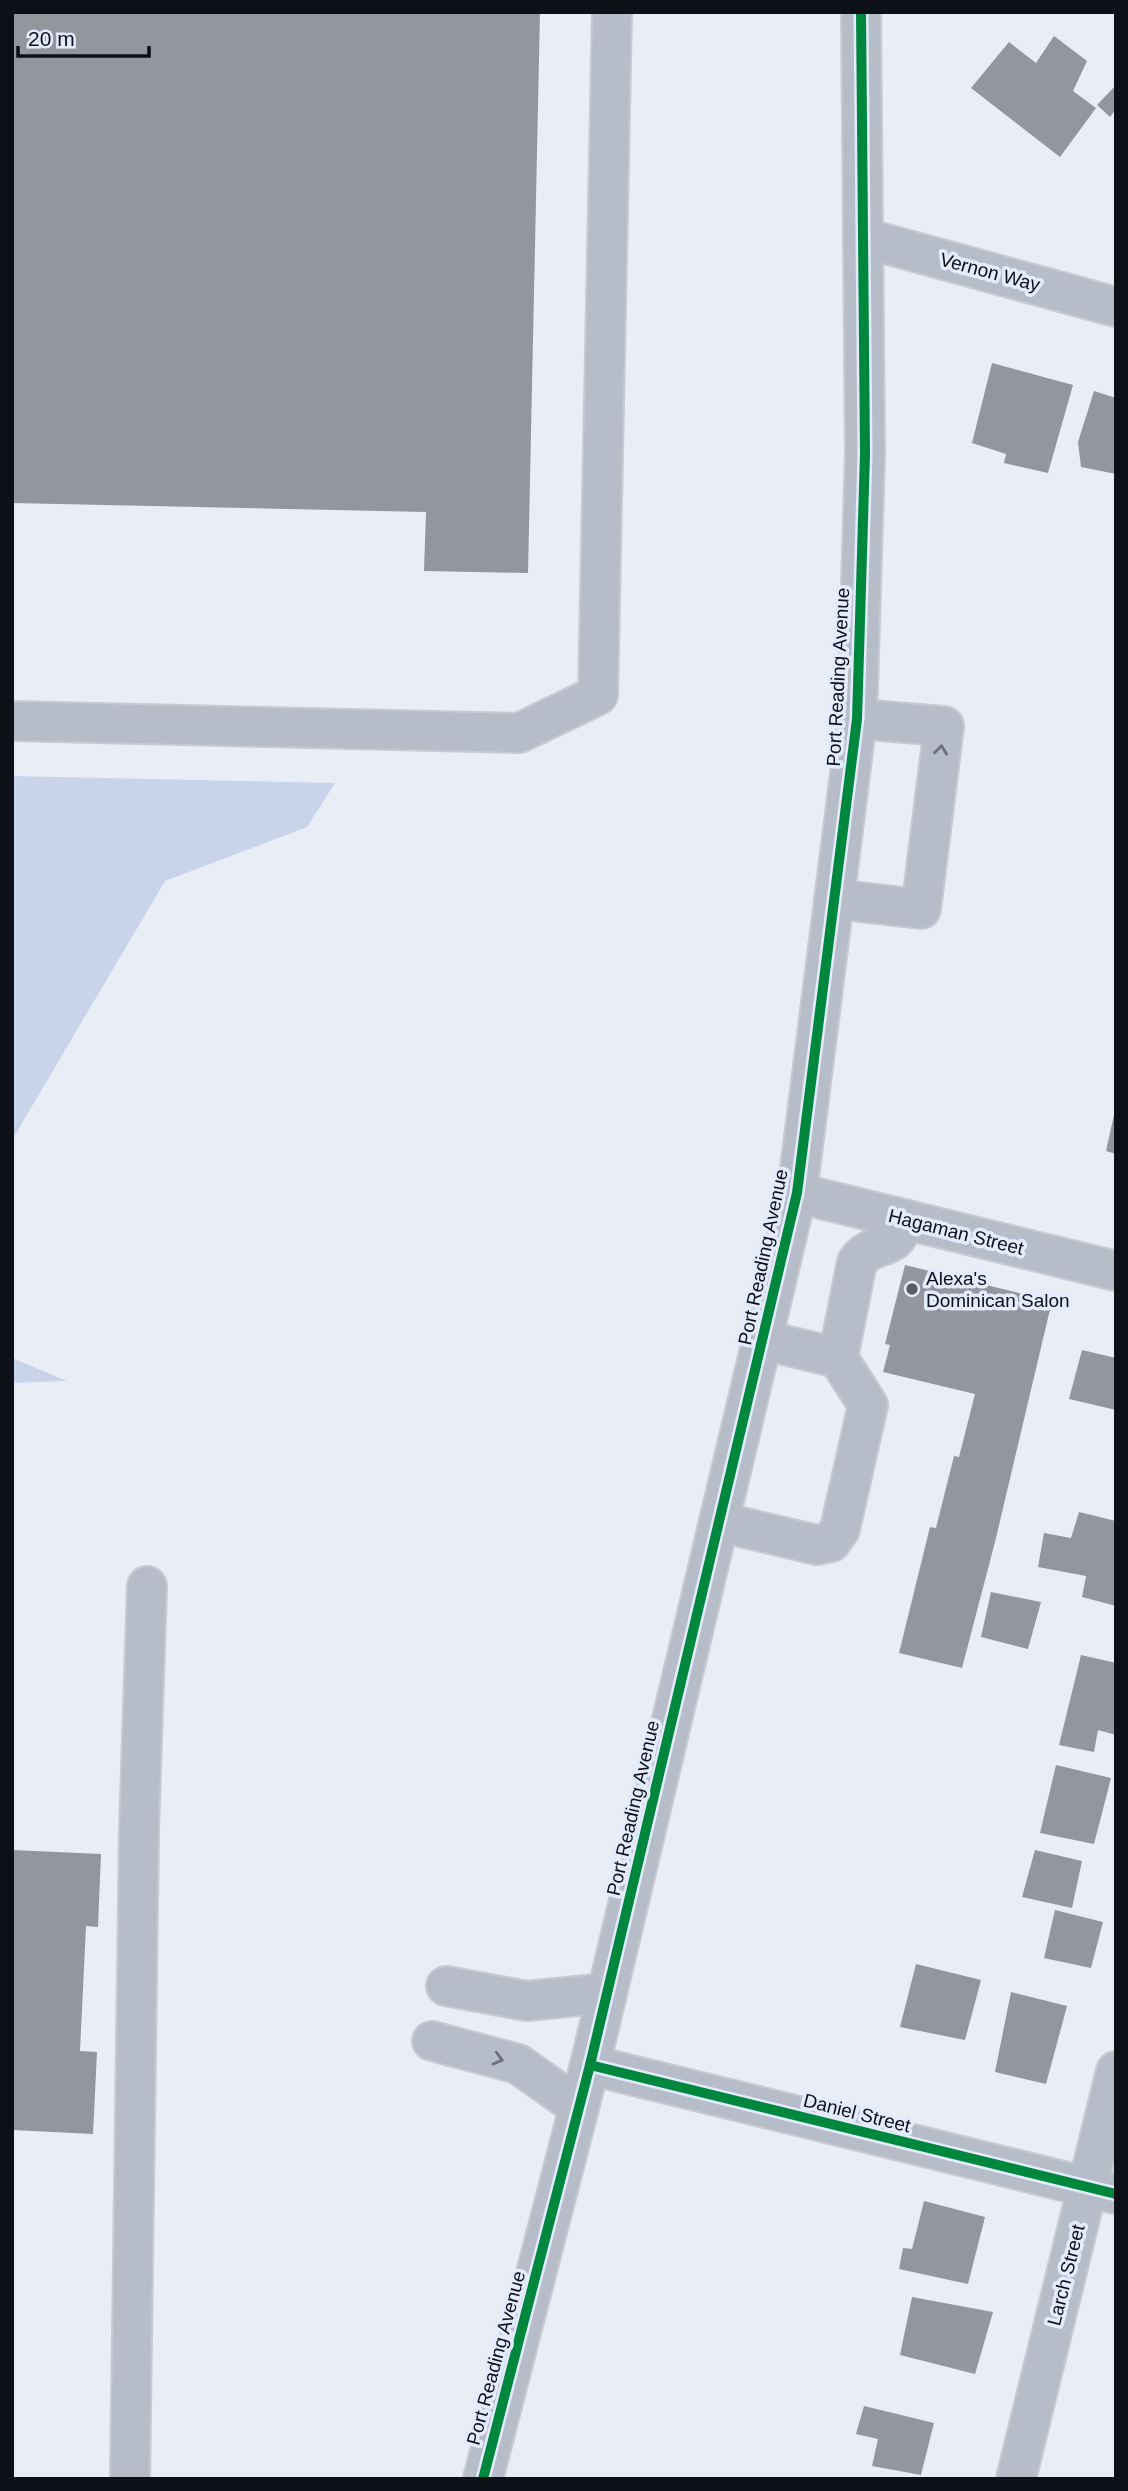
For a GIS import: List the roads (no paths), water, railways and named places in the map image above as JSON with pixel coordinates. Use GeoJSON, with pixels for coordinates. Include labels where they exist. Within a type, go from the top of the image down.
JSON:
{"type":"FeatureCollection","features":[{"type":"Feature","properties":{"kind":"street"},"geometry":{"type":"LineString","coordinates":[[12,721],[519,733],[598,695],[612,12]]}},
{"type":"Feature","properties":{"kind":"street","name":"Port Reading Avenue"},"geometry":{"type":"LineString","coordinates":[[483,2479],[590,2065],[797,1193],[857,719],[865,454],[861,12]]}},
{"type":"Feature","properties":{"kind":"street","name":"Vernon Way"},"geometry":{"type":"LineString","coordinates":[[864,238],[1116,307]]}},
{"type":"Feature","properties":{"kind":"street"},"geometry":{"type":"LineString","coordinates":[[834,899],[921,909],[933,818],[944,726],[857,719]]}},
{"type":"Feature","properties":{"kind":"street","name":"Hagaman Street"},"geometry":{"type":"LineString","coordinates":[[797,1193],[1116,1271]]}},
{"type":"Feature","properties":{"kind":"street"},"geometry":{"type":"LineString","coordinates":[[720,1522],[817,1545],[831,1542],[840,1529],[868,1405],[838,1358],[857,1262],[864,1252],[890,1244],[900,1236],[905,1219]]}},
{"type":"Feature","properties":{"kind":"street"},"geometry":{"type":"LineString","coordinates":[[763,1340],[838,1358]]}},
{"type":"Feature","properties":{"kind":"street"},"geometry":{"type":"LineString","coordinates":[[130,2479],[139,1831],[147,1586]]}},
{"type":"Feature","properties":{"kind":"street"},"geometry":{"type":"LineString","coordinates":[[446,1986],[527,2001],[607,1993]]}},
{"type":"Feature","properties":{"kind":"street"},"geometry":{"type":"LineString","coordinates":[[432,2041],[518,2064],[579,2107]]}},
{"type":"Feature","properties":{"kind":"street","name":"Daniel Street"},"geometry":{"type":"LineString","coordinates":[[590,2065],[1102,2191]]}},
{"type":"Feature","properties":{"kind":"street","name":"Larch Street"},"geometry":{"type":"LineString","coordinates":[[1016,2479],[1102,2191],[1116,2071]]}},
{"type":"Feature","properties":{"kind":"place","name":"Alexa's Dominican Salon"},"geometry":{"type":"Point","coordinates":[912,1289]}}]}
